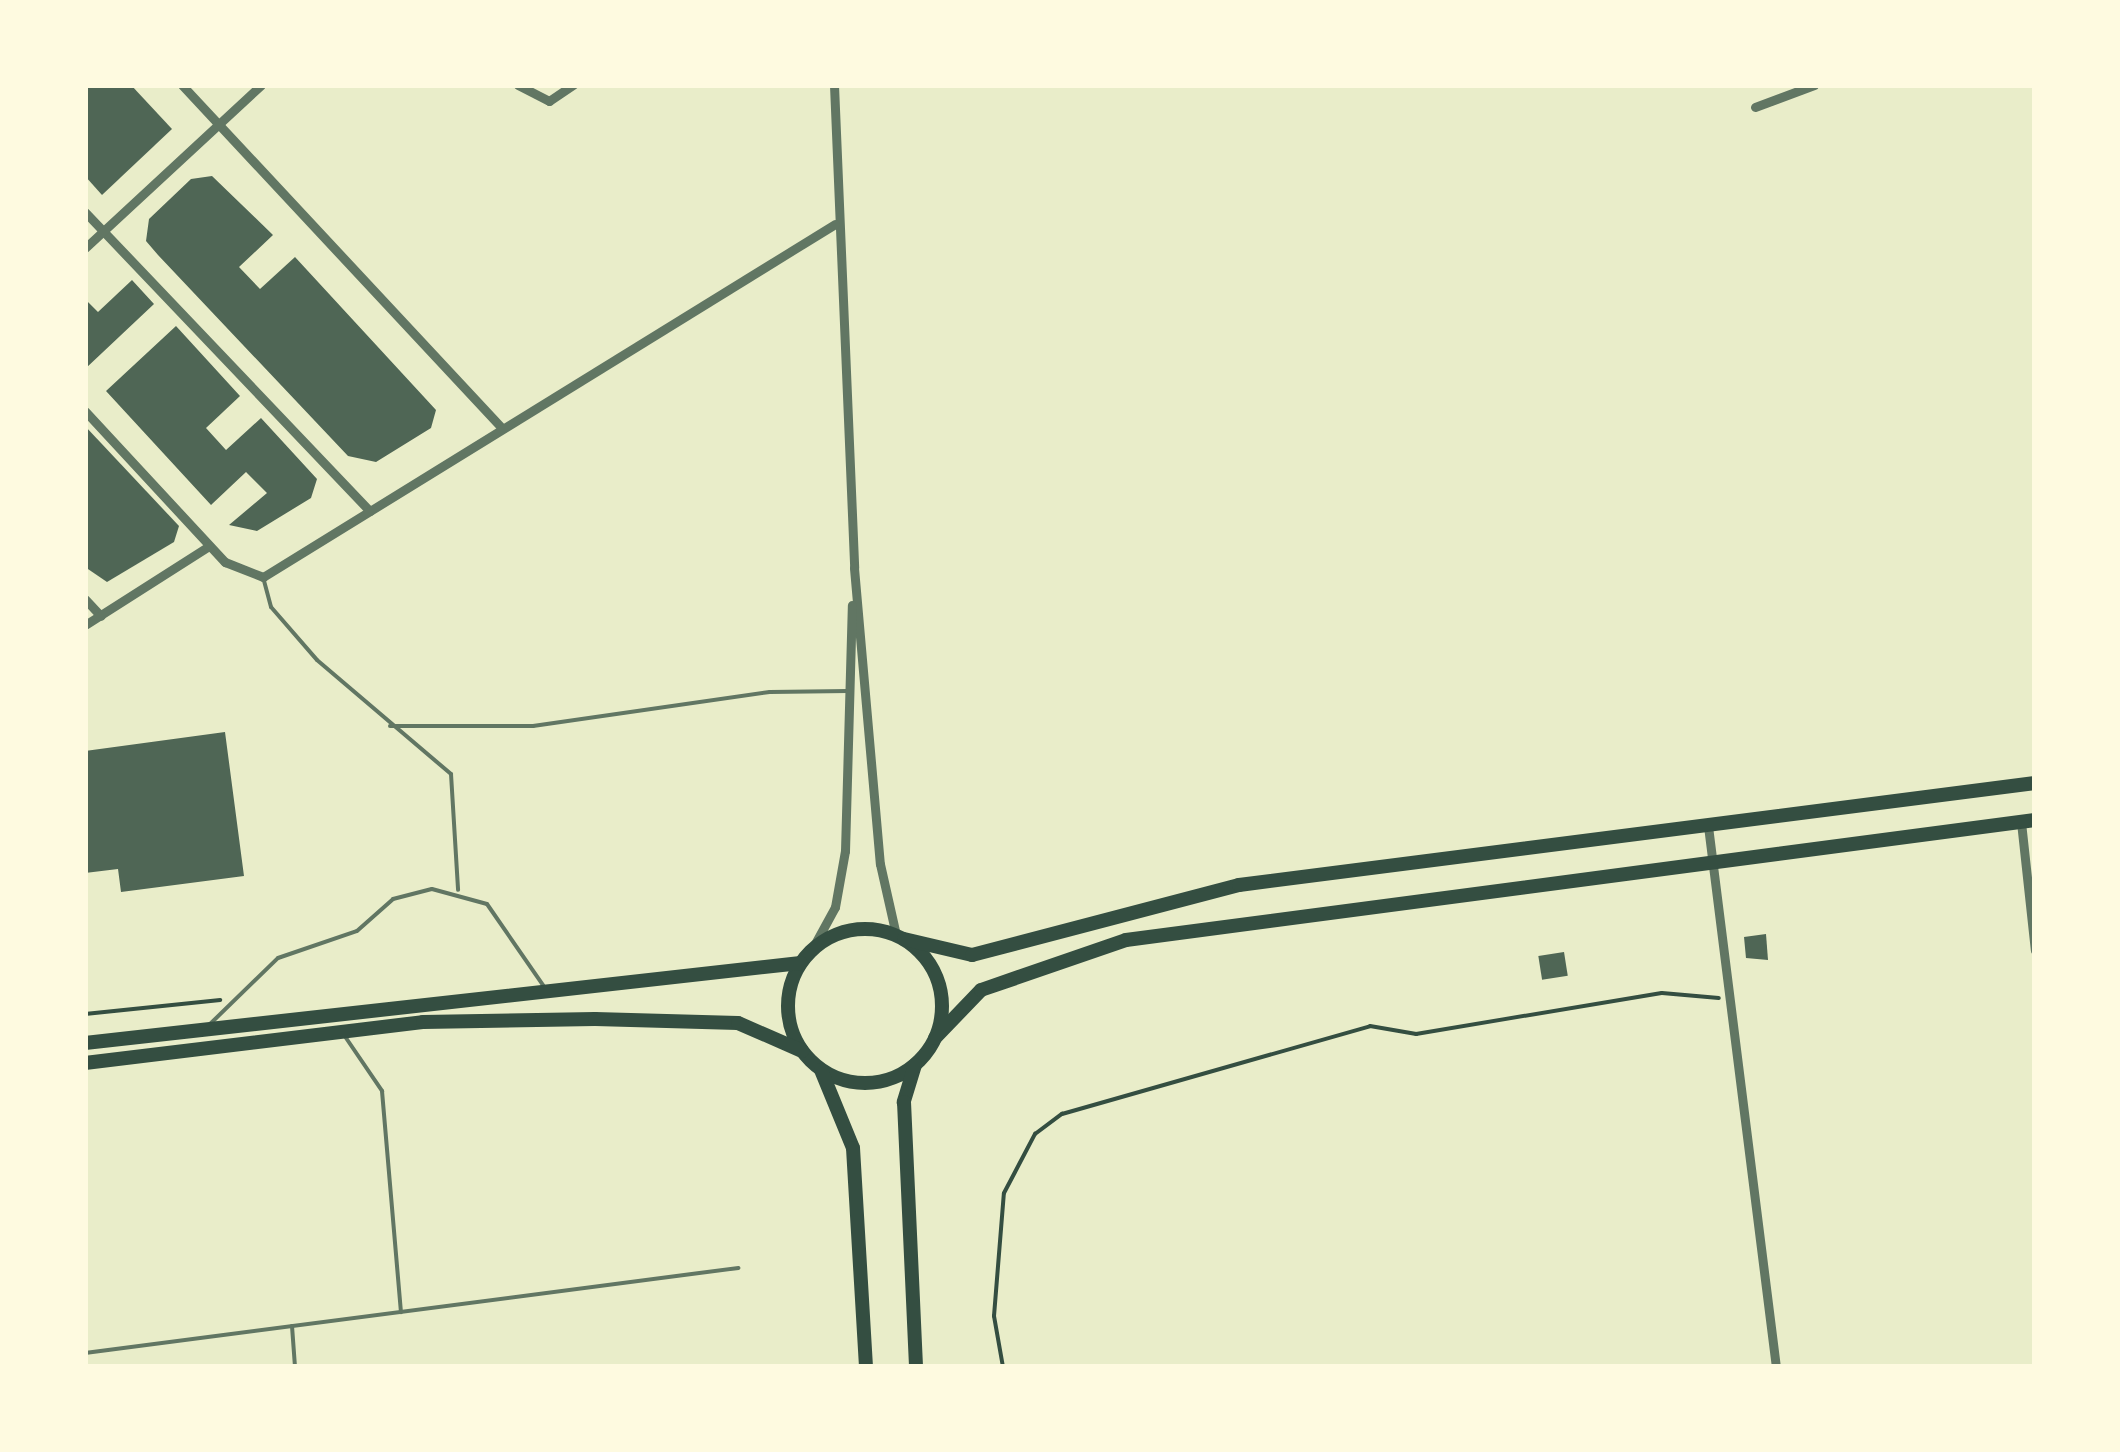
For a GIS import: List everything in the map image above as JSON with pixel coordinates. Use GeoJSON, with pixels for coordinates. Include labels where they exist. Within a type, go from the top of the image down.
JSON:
{"type":"FeatureCollection","features":[{"type":"Feature","properties":{"kind":"highway"},"geometry":{"type":"LineString","coordinates":[[85,1043],[208,1025],[548,992],[806,957],[846,931],[900,937],[972,955],[1238,886],[2035,783]]}},
{"type":"Feature","properties":{"kind":"highway"},"geometry":{"type":"LineString","coordinates":[[916,1367],[904,1114],[915,1065],[981,990],[1096,947],[2028,821]]}},
{"type":"Feature","properties":{"kind":"highway"},"geometry":{"type":"LineString","coordinates":[[900,937],[938,983],[935,1038]]}},
{"type":"Feature","properties":{"kind":"highway"},"geometry":{"type":"LineString","coordinates":[[802,1051],[788,1012],[806,957]]}},
{"type":"Feature","properties":{"kind":"highway"},"geometry":{"type":"LineString","coordinates":[[85,1063],[342,1032],[702,1020],[758,1028],[802,1051],[821,1069],[854,1148],[866,1367]]}},
{"type":"Feature","properties":{"kind":"highway"},"geometry":{"type":"LineString","coordinates":[[821,1069],[874,1083],[915,1065]]}},
{"type":"Feature","properties":{"kind":"street"},"geometry":{"type":"LineString","coordinates":[[182,85],[502,427]]}},
{"type":"Feature","properties":{"kind":"street"},"geometry":{"type":"LineString","coordinates":[[85,248],[261,85]]}},
{"type":"Feature","properties":{"kind":"street"},"geometry":{"type":"LineString","coordinates":[[518,85],[549,102],[572,87]]}},
{"type":"Feature","properties":{"kind":"street"},"geometry":{"type":"LineString","coordinates":[[834,85],[835,224],[854,568],[880,864],[900,937]]}},
{"type":"Feature","properties":{"kind":"street"},"geometry":{"type":"LineString","coordinates":[[1755,107],[1814,85]]}},
{"type":"Feature","properties":{"kind":"street"},"geometry":{"type":"LineString","coordinates":[[85,212],[370,511]]}},
{"type":"Feature","properties":{"kind":"street"},"geometry":{"type":"LineString","coordinates":[[85,410],[209,546],[241,573],[263,577],[835,224]]}},
{"type":"Feature","properties":{"kind":"street"},"geometry":{"type":"LineString","coordinates":[[85,625],[209,546]]}},
{"type":"Feature","properties":{"kind":"street"},"geometry":{"type":"LineString","coordinates":[[806,957],[841,882],[854,568]]}},
{"type":"Feature","properties":{"kind":"street"},"geometry":{"type":"LineString","coordinates":[[85,598],[101,616]]}},
{"type":"Feature","properties":{"kind":"street"},"geometry":{"type":"LineString","coordinates":[[2028,821],[2035,950]]}},
{"type":"Feature","properties":{"kind":"street"},"geometry":{"type":"LineString","coordinates":[[1708,826],[1776,1367]]}},
{"type":"Feature","properties":{"kind":"lane"},"geometry":{"type":"LineString","coordinates":[[263,577],[281,622],[390,726],[451,774],[458,891]]}},
{"type":"Feature","properties":{"kind":"lane"},"geometry":{"type":"LineString","coordinates":[[390,726],[533,726],[770,692],[848,691]]}},
{"type":"Feature","properties":{"kind":"lane"},"geometry":{"type":"LineString","coordinates":[[208,1025],[278,958],[357,931],[393,899],[458,891],[488,904],[548,992]]}},
{"type":"Feature","properties":{"kind":"lane"},"geometry":{"type":"LineString","coordinates":[[342,1032],[382,1091],[400,1312]]}},
{"type":"Feature","properties":{"kind":"lane"},"geometry":{"type":"LineString","coordinates":[[85,1353],[738,1268]]}},
{"type":"Feature","properties":{"kind":"lane"},"geometry":{"type":"LineString","coordinates":[[292,1326],[295,1367]]}},
{"type":"Feature","properties":{"kind":"path"},"geometry":{"type":"LineString","coordinates":[[1003,1367],[994,1316],[1004,1193],[1035,1134],[1062,1114],[1370,1026],[1416,1034],[1662,993],[1728,998]]}},
{"type":"Feature","properties":{"kind":"path"},"geometry":{"type":"LineString","coordinates":[[85,1014],[233,998]]}},
{"type":"Feature","properties":{"kind":"building"},"geometry":{"type":"Polygon","coordinates":[[[85,85],[131,85],[172,129],[102,195],[85,176],[85,85]]]}},
{"type":"Feature","properties":{"kind":"building"},"geometry":{"type":"Polygon","coordinates":[[[212,176],[273,235],[239,267],[260,289],[295,257],[436,410],[431,428],[376,462],[348,456],[158,255],[146,241],[149,219],[191,179],[212,176]]]}},
{"type":"Feature","properties":{"kind":"building"},"geometry":{"type":"Polygon","coordinates":[[[132,280],[154,304],[85,369],[85,299],[98,312],[132,280]]]}},
{"type":"Feature","properties":{"kind":"building"},"geometry":{"type":"Polygon","coordinates":[[[176,326],[240,396],[206,428],[226,450],[261,418],[317,479],[311,498],[257,531],[229,525],[267,493],[246,472],[211,505],[106,391],[176,326]]]}},
{"type":"Feature","properties":{"kind":"building"},"geometry":{"type":"Polygon","coordinates":[[[85,426],[179,526],[174,542],[107,582],[85,567],[85,426]]]}},
{"type":"Feature","properties":{"kind":"building"},"geometry":{"type":"Polygon","coordinates":[[[225,732],[244,876],[121,892],[118,869],[85,873],[85,751],[225,732]]]}},
{"type":"Feature","properties":{"kind":"building"},"geometry":{"type":"Polygon","coordinates":[[[1766,934],[1768,960],[1746,958],[1744,937],[1766,934]]]}},
{"type":"Feature","properties":{"kind":"building"},"geometry":{"type":"Polygon","coordinates":[[[1564,952],[1568,976],[1542,980],[1538,956],[1564,952]]]}}]}
